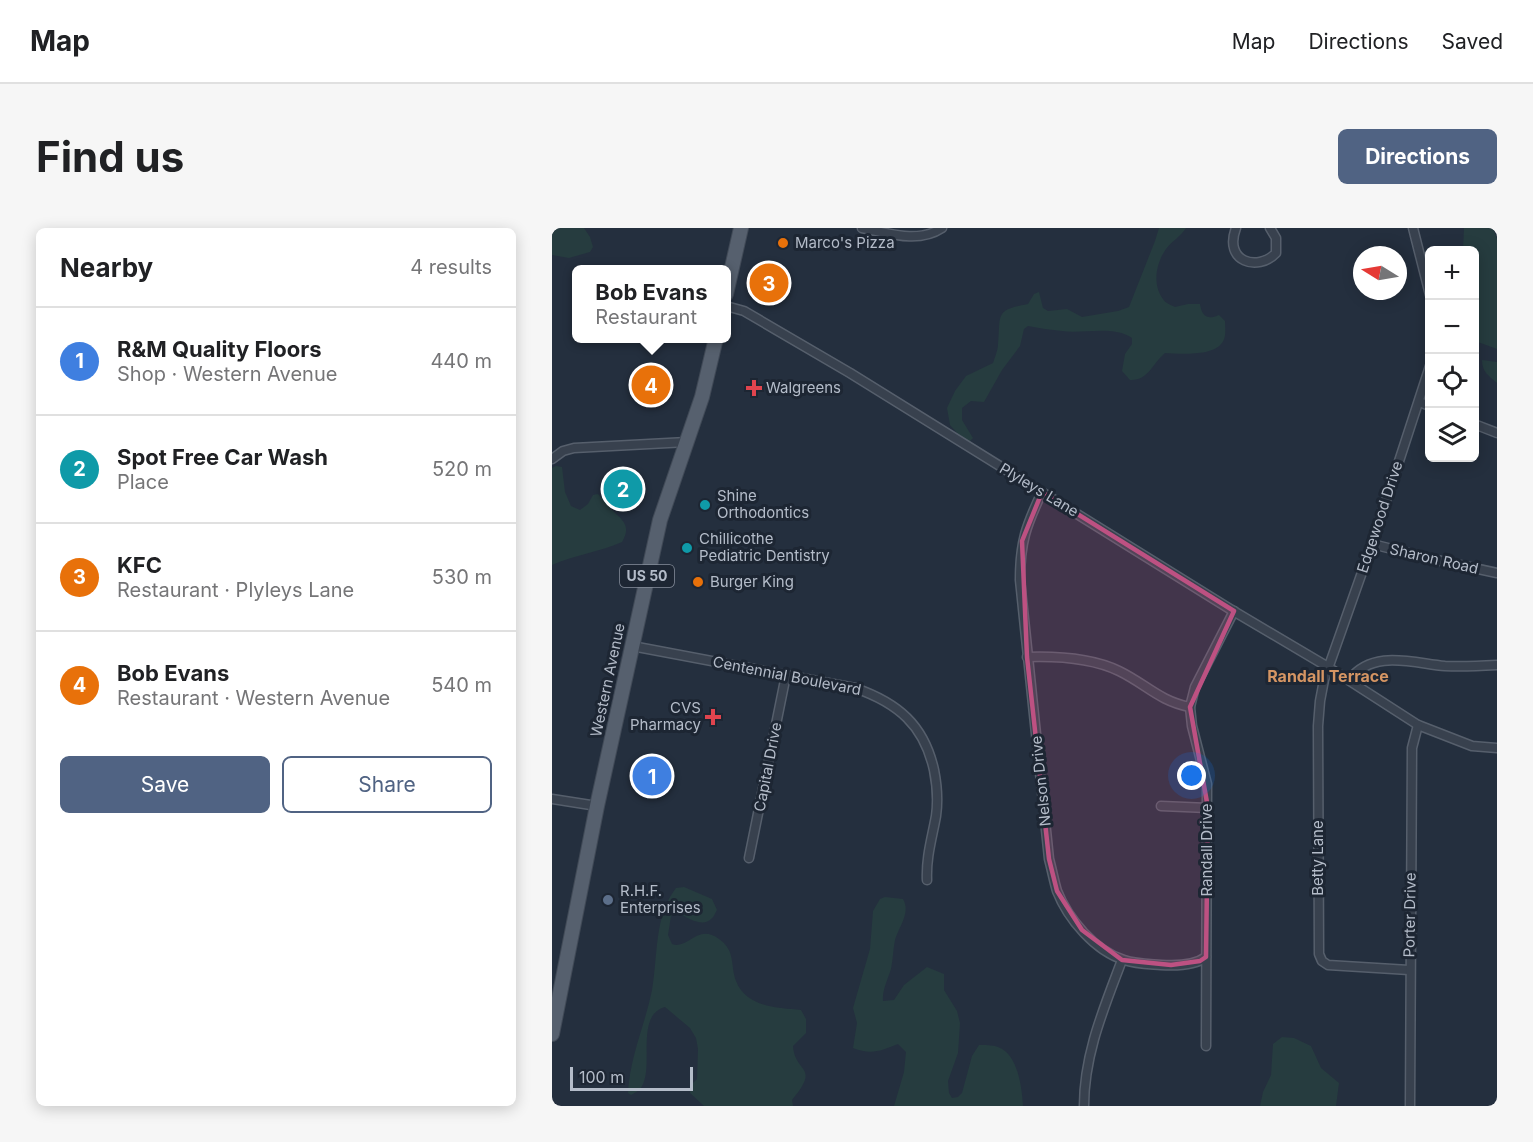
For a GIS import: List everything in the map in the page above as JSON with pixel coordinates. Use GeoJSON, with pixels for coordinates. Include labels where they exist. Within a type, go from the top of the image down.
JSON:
{"type":"FeatureCollection","features":[{"type":"Feature","properties":{"kind":"main road"},"geometry":{"type":"LineString","coordinates":[[731,272],[741,228]]}},
{"type":"Feature","properties":{"kind":"main road","name":"Western Avenue"},"geometry":{"type":"LineString","coordinates":[[552,1034],[597,806],[660,520],[687,442],[715,343]]}},
{"type":"Feature","properties":{"kind":"street"},"geometry":{"type":"LineString","coordinates":[[862,228],[918,237],[933,234],[942,228]]}},
{"type":"Feature","properties":{"kind":"street"},"geometry":{"type":"LineString","coordinates":[[1236,228],[1234,252],[1244,260],[1254,261],[1264,261],[1276,253],[1276,238],[1270,228]]}},
{"type":"Feature","properties":{"kind":"street"},"geometry":{"type":"LineString","coordinates":[[1413,228],[1425,275]]}},
{"type":"Feature","properties":{"kind":"street","name":"Plyleys Lane"},"geometry":{"type":"LineString","coordinates":[[731,307],[744,311],[850,373],[1349,680],[1418,725],[1472,746],[1497,748]]}},
{"type":"Feature","properties":{"kind":"street","name":"Edgewood Drive"},"geometry":{"type":"LineString","coordinates":[[1328,667],[1372,544],[1425,382]]}},
{"type":"Feature","properties":{"kind":"street"},"geometry":{"type":"LineString","coordinates":[[1419,402],[1425,404]]}},
{"type":"Feature","properties":{"kind":"street"},"geometry":{"type":"LineString","coordinates":[[1479,426],[1497,434]]}},
{"type":"Feature","properties":{"kind":"street"},"geometry":{"type":"LineString","coordinates":[[552,459],[563,451],[574,448],[687,442]]}},
{"type":"Feature","properties":{"kind":"street","name":"Nelson Drive"},"geometry":{"type":"LineString","coordinates":[[1042,492],[1027,523],[1020,559],[1027,657],[1049,860],[1057,891],[1067,911],[1082,930],[1099,946],[1122,960],[1139,964],[1171,965],[1200,962],[1206,957]]}},
{"type":"Feature","properties":{"kind":"street","name":"Sharon Road"},"geometry":{"type":"LineString","coordinates":[[1372,544],[1497,573]]}},
{"type":"Feature","properties":{"kind":"street","name":"Randall Drive"},"geometry":{"type":"LineString","coordinates":[[1206,1046],[1207,784],[1192,726],[1190,706],[1195,687],[1234,611]]}},
{"type":"Feature","properties":{"kind":"street","name":"Centennial Boulevard"},"geometry":{"type":"LineString","coordinates":[[632,646],[855,688],[872,694],[906,716],[926,744],[932,761],[937,799],[936,816],[926,861],[927,880]]}},
{"type":"Feature","properties":{"kind":"street"},"geometry":{"type":"LineString","coordinates":[[1027,657],[1074,659],[1100,664],[1119,671],[1168,702],[1190,706]]}},
{"type":"Feature","properties":{"kind":"street"},"geometry":{"type":"LineString","coordinates":[[1349,680],[1356,671],[1365,666],[1392,660],[1448,666],[1497,665]]}},
{"type":"Feature","properties":{"kind":"street","name":"Betty Lane"},"geometry":{"type":"LineString","coordinates":[[1328,667],[1320,701],[1318,726],[1318,954],[1328,965],[1409,970]]}},
{"type":"Feature","properties":{"kind":"street","name":"Capital Drive"},"geometry":{"type":"LineString","coordinates":[[749,858],[786,675]]}},
{"type":"Feature","properties":{"kind":"street","name":"Porter Drive"},"geometry":{"type":"LineString","coordinates":[[1410,1106],[1412,748],[1418,725]]}},
{"type":"Feature","properties":{"kind":"street"},"geometry":{"type":"LineString","coordinates":[[552,799],[597,806]]}},
{"type":"Feature","properties":{"kind":"street"},"geometry":{"type":"LineString","coordinates":[[1161,806],[1208,808]]}},
{"type":"Feature","properties":{"kind":"street"},"geometry":{"type":"LineString","coordinates":[[1084,1106],[1086,1072],[1094,1036],[1122,960]]}},
{"type":"Feature","properties":{"kind":"highlighted area"},"geometry":{"type":"Polygon","coordinates":[[[1042,492],[1234,611],[1190,707],[1208,808],[1206,957],[1200,961],[1171,965],[1122,960],[1082,930],[1057,891],[1049,859],[1027,657],[1022,541],[1042,492]]]}},
{"type":"Feature","properties":{"kind":"green space"},"geometry":{"type":"Polygon","coordinates":[[[552,228],[584,228],[593,247],[590,252],[569,258],[552,255],[552,228]]]}},
{"type":"Feature","properties":{"kind":"green space"},"geometry":{"type":"Polygon","coordinates":[[[1159,228],[1186,228],[1166,249],[1160,261],[1156,281],[1165,302],[1175,307],[1200,304],[1206,316],[1219,315],[1225,321],[1223,342],[1210,351],[1186,354],[1165,353],[1146,375],[1130,380],[1122,371],[1125,354],[1132,344],[1132,338],[1125,334],[1107,331],[1070,332],[1028,326],[1024,329],[1020,346],[1002,370],[984,402],[971,401],[962,408],[962,420],[973,438],[967,444],[950,425],[947,408],[955,391],[966,376],[993,363],[998,349],[1001,315],[1009,309],[1028,304],[1034,294],[1039,292],[1043,308],[1048,311],[1067,309],[1082,317],[1129,307],[1159,228]]]}},
{"type":"Feature","properties":{"kind":"green space"},"geometry":{"type":"Polygon","coordinates":[[[1464,228],[1493,228],[1497,239],[1497,349],[1479,342],[1479,246],[1463,246],[1464,228]]]}},
{"type":"Feature","properties":{"kind":"green space"},"geometry":{"type":"Polygon","coordinates":[[[1482,360],[1497,362],[1497,383],[1485,371],[1482,360]]]}},
{"type":"Feature","properties":{"kind":"green space"},"geometry":{"type":"Polygon","coordinates":[[[562,467],[565,492],[571,506],[580,510],[588,504],[593,495],[598,494],[626,527],[622,542],[552,565],[552,468],[562,467]]]}},
{"type":"Feature","properties":{"kind":"green space"},"geometry":{"type":"Polygon","coordinates":[[[684,887],[712,899],[717,910],[712,918],[704,922],[692,920],[681,914],[671,916],[668,935],[672,944],[683,944],[705,934],[719,939],[728,948],[736,981],[747,996],[763,1004],[801,1010],[806,1019],[806,1033],[793,1046],[795,1055],[806,1075],[805,1081],[792,1100],[793,1106],[704,1106],[690,1093],[691,1085],[697,1079],[696,1038],[690,1028],[665,1007],[656,1012],[650,1020],[645,1077],[642,1086],[631,1095],[628,1093],[635,1053],[652,990],[660,924],[669,899],[676,888],[684,887]]]}},
{"type":"Feature","properties":{"kind":"green space"},"geometry":{"type":"Polygon","coordinates":[[[885,897],[903,899],[906,909],[895,940],[883,1001],[894,1000],[904,985],[927,967],[944,974],[944,990],[957,1011],[960,1023],[958,1053],[948,1081],[949,1093],[952,1098],[962,1093],[972,1056],[979,1045],[993,1046],[1005,1051],[1018,1072],[1023,1106],[894,1106],[904,1072],[906,1052],[898,1044],[876,1051],[853,1048],[857,1023],[853,1008],[870,949],[873,911],[880,899],[885,897]]]}},
{"type":"Feature","properties":{"kind":"green space"},"geometry":{"type":"Polygon","coordinates":[[[1282,1037],[1294,1038],[1311,1046],[1321,1068],[1339,1083],[1336,1106],[1260,1106],[1263,1092],[1271,1075],[1273,1044],[1282,1037]]]}},
{"type":"Feature","properties":{"kind":"place","name":"Marco's Pizza"},"geometry":{"type":"Point","coordinates":[783,243]}},
{"type":"Feature","properties":{"kind":"place","name":"KFC"},"geometry":{"type":"Point","coordinates":[769,283]}},
{"type":"Feature","properties":{"kind":"place","name":"Bob Evans"},"geometry":{"type":"Point","coordinates":[651,385]}},
{"type":"Feature","properties":{"kind":"place","name":"Walgreens"},"geometry":{"type":"Point","coordinates":[754,388]}},
{"type":"Feature","properties":{"kind":"place","name":"Spot Free Car Wash"},"geometry":{"type":"Point","coordinates":[623,489]}},
{"type":"Feature","properties":{"kind":"place","name":"Shine Orthodontics"},"geometry":{"type":"Point","coordinates":[705,505]}},
{"type":"Feature","properties":{"kind":"place","name":"Chillicothe Pediatric Dentistry"},"geometry":{"type":"Point","coordinates":[687,548]}},
{"type":"Feature","properties":{"kind":"place","name":"Burger King"},"geometry":{"type":"Point","coordinates":[698,582]}},
{"type":"Feature","properties":{"kind":"place","name":"CVS Pharmacy"},"geometry":{"type":"Point","coordinates":[713,717]}},
{"type":"Feature","properties":{"kind":"place","name":"R&M Quality Floors"},"geometry":{"type":"Point","coordinates":[652,776]}},
{"type":"Feature","properties":{"kind":"place","name":"R.H.F. Enterprises"},"geometry":{"type":"Point","coordinates":[608,900]}},
{"type":"Feature","properties":{"kind":"district","name":"Randall Terrace"},"geometry":{"type":"Point","coordinates":[1328,676]}}]}
